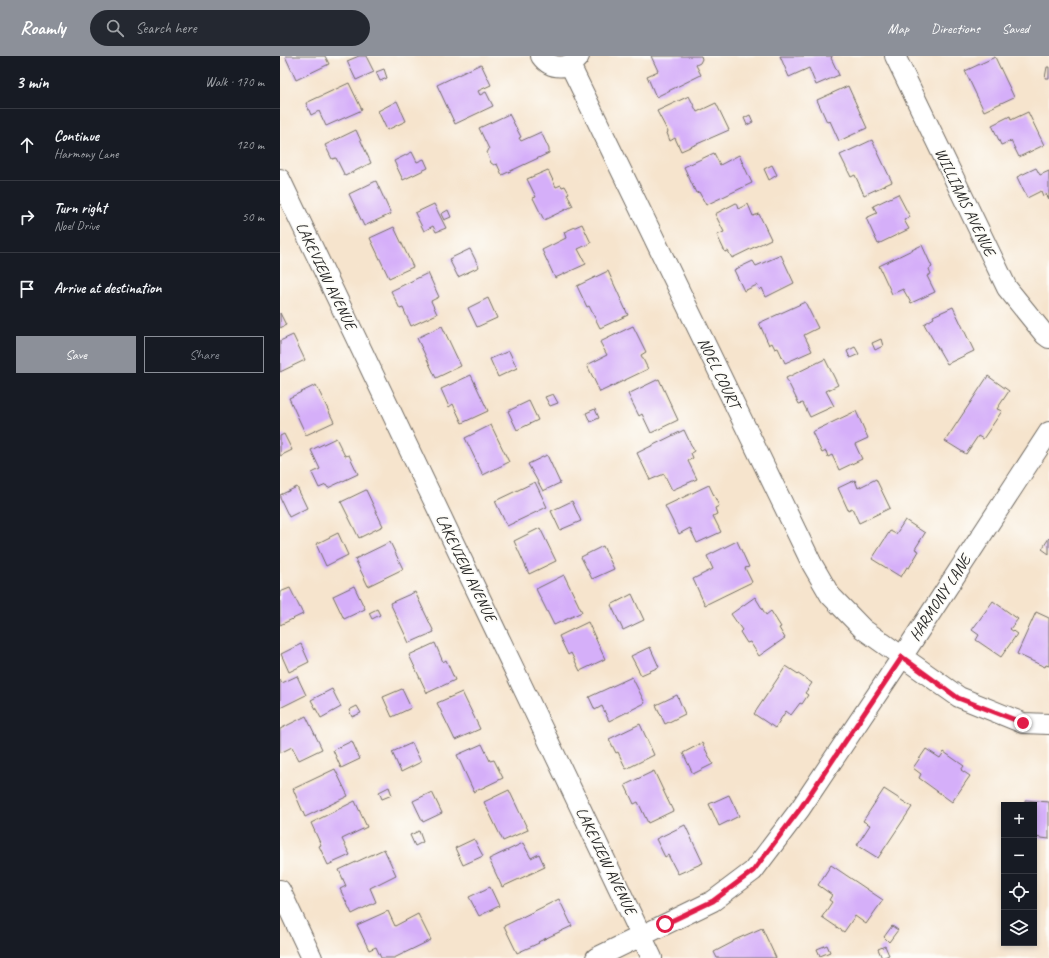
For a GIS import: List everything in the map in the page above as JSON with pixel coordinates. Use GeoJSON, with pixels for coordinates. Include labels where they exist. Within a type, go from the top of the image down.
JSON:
{"type":"FeatureCollection","features":[{"type":"Feature","properties":{"kind":"street","name":"NOEL COURT"},"geometry":{"type":"LineString","coordinates":[[541,56],[547,63],[562,67],[575,60],[812,564],[830,595],[863,629],[958,698],[1023,723],[1049,724]]}},
{"type":"Feature","properties":{"kind":"street","name":"WILLIAMS AVENUE"},"geometry":{"type":"LineString","coordinates":[[895,56],[1007,288],[1049,338]]}},
{"type":"Feature","properties":{"kind":"street","name":"LAKEVIEW AVENUE"},"geometry":{"type":"LineString","coordinates":[[280,179],[652,958]]}},
{"type":"Feature","properties":{"kind":"street","name":"HARMONY LANE"},"geometry":{"type":"LineString","coordinates":[[596,958],[713,901],[753,871],[800,809],[902,657],[1049,432]]}},
{"type":"Feature","properties":{"kind":"street"},"geometry":{"type":"LineString","coordinates":[[280,890],[312,958]]}},
{"type":"Feature","properties":{"kind":"building"},"geometry":{"type":"Polygon","coordinates":[[[285,56],[325,56],[329,64],[296,80],[285,56]]]}},
{"type":"Feature","properties":{"kind":"building"},"geometry":{"type":"Polygon","coordinates":[[[359,56],[366,56],[374,72],[356,80],[347,61],[359,56]]]}},
{"type":"Feature","properties":{"kind":"building"},"geometry":{"type":"Polygon","coordinates":[[[651,56],[701,56],[702,59],[700,63],[696,65],[701,75],[656,97],[647,76],[658,71],[651,56]]]}},
{"type":"Feature","properties":{"kind":"building"},"geometry":{"type":"Polygon","coordinates":[[[780,56],[832,56],[831,58],[839,75],[816,85],[809,68],[789,77],[780,56]]]}},
{"type":"Feature","properties":{"kind":"building"},"geometry":{"type":"Polygon","coordinates":[[[995,57],[1014,97],[984,111],[965,71],[995,57]]]}},
{"type":"Feature","properties":{"kind":"building"},"geometry":{"type":"Polygon","coordinates":[[[481,64],[491,85],[478,91],[480,95],[486,92],[493,106],[455,124],[437,85],[481,64]]]}},
{"type":"Feature","properties":{"kind":"building"},"geometry":{"type":"Polygon","coordinates":[[[1047,67],[1049,67],[1049,78],[1045,78],[1047,67]]]}},
{"type":"Feature","properties":{"kind":"building"},"geometry":{"type":"Polygon","coordinates":[[[384,69],[387,78],[380,81],[376,72],[384,69]]]}},
{"type":"Feature","properties":{"kind":"building"},"geometry":{"type":"Polygon","coordinates":[[[349,83],[362,110],[326,126],[319,111],[311,115],[306,103],[349,83]]]}},
{"type":"Feature","properties":{"kind":"building"},"geometry":{"type":"Polygon","coordinates":[[[848,86],[867,128],[839,141],[830,121],[827,122],[817,100],[848,86]]]}},
{"type":"Feature","properties":{"kind":"building"},"geometry":{"type":"Polygon","coordinates":[[[689,96],[697,112],[716,103],[729,130],[681,151],[675,138],[670,141],[668,132],[657,111],[689,96]]]}},
{"type":"Feature","properties":{"kind":"building"},"geometry":{"type":"Polygon","coordinates":[[[397,101],[406,121],[387,130],[378,111],[397,101]]]}},
{"type":"Feature","properties":{"kind":"building"},"geometry":{"type":"Polygon","coordinates":[[[1028,112],[1044,145],[1019,157],[1011,141],[1001,145],[992,125],[1010,116],[1011,120],[1028,112]]]}},
{"type":"Feature","properties":{"kind":"building"},"geometry":{"type":"Polygon","coordinates":[[[509,114],[521,137],[519,138],[521,141],[541,132],[549,149],[549,153],[502,175],[497,164],[494,165],[491,163],[487,153],[489,149],[479,128],[509,114]]]}},
{"type":"Feature","properties":{"kind":"building"},"geometry":{"type":"Polygon","coordinates":[[[750,115],[753,122],[747,125],[744,118],[750,115]]]}},
{"type":"Feature","properties":{"kind":"building"},"geometry":{"type":"Polygon","coordinates":[[[356,130],[371,163],[345,176],[336,158],[332,159],[325,145],[356,130]]]}},
{"type":"Feature","properties":{"kind":"building"},"geometry":{"type":"Polygon","coordinates":[[[872,140],[892,182],[864,195],[855,175],[851,177],[840,155],[872,140]]]}},
{"type":"Feature","properties":{"kind":"building"},"geometry":{"type":"Polygon","coordinates":[[[412,152],[417,162],[424,159],[428,168],[403,180],[394,161],[412,152]]]}},
{"type":"Feature","properties":{"kind":"building"},"geometry":{"type":"Polygon","coordinates":[[[714,153],[720,165],[739,155],[752,183],[706,205],[699,192],[696,193],[684,167],[714,153]]]}},
{"type":"Feature","properties":{"kind":"building"},"geometry":{"type":"Polygon","coordinates":[[[772,165],[777,175],[769,180],[764,169],[772,165]]]}},
{"type":"Feature","properties":{"kind":"building"},"geometry":{"type":"Polygon","coordinates":[[[1036,168],[1040,175],[1049,171],[1049,199],[1046,194],[1043,196],[1041,191],[1027,198],[1017,177],[1036,168]]]}},
{"type":"Feature","properties":{"kind":"building"},"geometry":{"type":"Polygon","coordinates":[[[548,170],[556,187],[561,185],[562,187],[565,186],[573,206],[544,220],[533,198],[536,197],[527,179],[548,170]]]}},
{"type":"Feature","properties":{"kind":"building"},"geometry":{"type":"Polygon","coordinates":[[[376,181],[391,214],[364,226],[349,194],[376,181]]]}},
{"type":"Feature","properties":{"kind":"building"},"geometry":{"type":"Polygon","coordinates":[[[898,194],[910,217],[904,220],[909,229],[878,244],[866,218],[877,213],[873,206],[898,194]]]}},
{"type":"Feature","properties":{"kind":"building"},"geometry":{"type":"Polygon","coordinates":[[[736,203],[738,209],[748,204],[753,216],[759,214],[771,239],[732,258],[728,251],[725,252],[717,235],[724,232],[715,214],[736,203]]]}},
{"type":"Feature","properties":{"kind":"building"},"geometry":{"type":"Polygon","coordinates":[[[434,204],[446,228],[436,232],[433,226],[424,231],[415,213],[434,204]]]}},
{"type":"Feature","properties":{"kind":"building"},"geometry":{"type":"Polygon","coordinates":[[[448,210],[451,217],[444,220],[441,214],[448,210]]]}},
{"type":"Feature","properties":{"kind":"building"},"geometry":{"type":"Polygon","coordinates":[[[582,224],[591,243],[578,249],[586,264],[555,278],[542,250],[566,238],[564,232],[582,224]]]}},
{"type":"Feature","properties":{"kind":"building"},"geometry":{"type":"Polygon","coordinates":[[[394,227],[413,267],[389,278],[370,238],[394,227]]]}},
{"type":"Feature","properties":{"kind":"building"},"geometry":{"type":"Polygon","coordinates":[[[922,245],[932,267],[929,269],[931,274],[927,276],[935,292],[911,303],[903,289],[892,294],[879,266],[922,245]]]}},
{"type":"Feature","properties":{"kind":"building"},"geometry":{"type":"Polygon","coordinates":[[[470,249],[479,267],[458,277],[449,259],[470,249]]]}},
{"type":"Feature","properties":{"kind":"building"},"geometry":{"type":"Polygon","coordinates":[[[781,255],[794,283],[766,297],[762,288],[760,290],[757,285],[744,291],[734,270],[753,261],[756,266],[781,255]]]}},
{"type":"Feature","properties":{"kind":"building"},"geometry":{"type":"Polygon","coordinates":[[[608,271],[628,315],[600,328],[589,306],[587,307],[577,286],[608,271]]]}},
{"type":"Feature","properties":{"kind":"building"},"geometry":{"type":"Polygon","coordinates":[[[428,273],[439,297],[431,301],[437,314],[411,326],[403,308],[400,309],[391,291],[428,273]]]}},
{"type":"Feature","properties":{"kind":"building"},"geometry":{"type":"Polygon","coordinates":[[[488,298],[497,318],[477,327],[468,308],[488,298]]]}},
{"type":"Feature","properties":{"kind":"building"},"geometry":{"type":"Polygon","coordinates":[[[805,302],[818,328],[804,335],[812,351],[785,363],[778,348],[775,349],[772,343],[769,345],[759,323],[805,302]]]}},
{"type":"Feature","properties":{"kind":"building"},"geometry":{"type":"Polygon","coordinates":[[[953,307],[974,351],[947,364],[924,324],[934,318],[933,316],[953,307]]]}},
{"type":"Feature","properties":{"kind":"building"},"geometry":{"type":"Polygon","coordinates":[[[280,313],[286,325],[280,328],[280,313]]]}},
{"type":"Feature","properties":{"kind":"building"},"geometry":{"type":"Polygon","coordinates":[[[442,326],[461,366],[436,378],[417,338],[442,326]]]}},
{"type":"Feature","properties":{"kind":"building"},"geometry":{"type":"Polygon","coordinates":[[[633,326],[646,352],[641,355],[648,369],[600,392],[587,365],[607,355],[600,342],[633,326]]]}},
{"type":"Feature","properties":{"kind":"building"},"geometry":{"type":"Polygon","coordinates":[[[293,335],[305,360],[280,372],[280,341],[293,335]]]}},
{"type":"Feature","properties":{"kind":"building"},"geometry":{"type":"Polygon","coordinates":[[[881,339],[883,346],[875,350],[872,343],[881,339]]]}},
{"type":"Feature","properties":{"kind":"building"},"geometry":{"type":"Polygon","coordinates":[[[855,347],[859,354],[850,358],[847,351],[855,347]]]}},
{"type":"Feature","properties":{"kind":"building"},"geometry":{"type":"Polygon","coordinates":[[[509,351],[517,368],[498,377],[490,359],[509,351]]]}},
{"type":"Feature","properties":{"kind":"building"},"geometry":{"type":"Polygon","coordinates":[[[825,359],[838,385],[826,391],[834,406],[810,417],[803,403],[799,404],[786,378],[825,359]]]}},
{"type":"Feature","properties":{"kind":"building"},"geometry":{"type":"Polygon","coordinates":[[[471,375],[488,411],[462,423],[453,404],[449,407],[441,389],[471,375]]]}},
{"type":"Feature","properties":{"kind":"building"},"geometry":{"type":"Polygon","coordinates":[[[988,376],[1009,391],[997,409],[1002,411],[983,439],[978,436],[966,454],[945,441],[988,376]]]}},
{"type":"Feature","properties":{"kind":"building"},"geometry":{"type":"Polygon","coordinates":[[[659,379],[678,420],[651,433],[642,414],[639,416],[628,394],[659,379]]]}},
{"type":"Feature","properties":{"kind":"building"},"geometry":{"type":"Polygon","coordinates":[[[316,385],[334,422],[306,435],[289,398],[316,385]]]}},
{"type":"Feature","properties":{"kind":"building"},"geometry":{"type":"Polygon","coordinates":[[[553,394],[558,403],[550,406],[545,397],[553,394]]]}},
{"type":"Feature","properties":{"kind":"building"},"geometry":{"type":"Polygon","coordinates":[[[529,401],[538,420],[517,430],[508,411],[529,401]]]}},
{"type":"Feature","properties":{"kind":"building"},"geometry":{"type":"Polygon","coordinates":[[[595,409],[599,418],[590,422],[586,413],[595,409]]]}},
{"type":"Feature","properties":{"kind":"building"},"geometry":{"type":"Polygon","coordinates":[[[856,411],[868,438],[855,444],[862,459],[839,470],[832,455],[828,457],[826,451],[822,453],[812,432],[856,411]]]}},
{"type":"Feature","properties":{"kind":"building"},"geometry":{"type":"Polygon","coordinates":[[[491,425],[509,462],[483,475],[465,438],[491,425]]]}},
{"type":"Feature","properties":{"kind":"building"},"geometry":{"type":"Polygon","coordinates":[[[684,430],[694,451],[691,453],[693,458],[688,461],[697,479],[672,490],[664,474],[650,480],[637,453],[684,430]]]}},
{"type":"Feature","properties":{"kind":"building"},"geometry":{"type":"Polygon","coordinates":[[[284,434],[292,450],[280,456],[280,436],[284,434]]]}},
{"type":"Feature","properties":{"kind":"building"},"geometry":{"type":"Polygon","coordinates":[[[336,438],[345,456],[349,455],[358,474],[328,488],[326,485],[319,488],[312,473],[320,469],[311,450],[336,438]]]}},
{"type":"Feature","properties":{"kind":"building"},"geometry":{"type":"Polygon","coordinates":[[[547,455],[560,483],[543,491],[528,464],[547,455]]]}},
{"type":"Feature","properties":{"kind":"building"},"geometry":{"type":"Polygon","coordinates":[[[876,479],[890,508],[859,523],[852,508],[848,510],[838,488],[855,480],[858,488],[876,479]]]}},
{"type":"Feature","properties":{"kind":"building"},"geometry":{"type":"Polygon","coordinates":[[[535,482],[547,507],[507,526],[495,501],[535,482]]]}},
{"type":"Feature","properties":{"kind":"building"},"geometry":{"type":"Polygon","coordinates":[[[709,485],[719,506],[715,508],[717,514],[713,516],[721,532],[697,543],[690,528],[679,534],[665,506],[709,485]]]}},
{"type":"Feature","properties":{"kind":"building"},"geometry":{"type":"Polygon","coordinates":[[[297,487],[307,508],[289,517],[280,495],[297,487]]]}},
{"type":"Feature","properties":{"kind":"building"},"geometry":{"type":"Polygon","coordinates":[[[366,490],[383,526],[359,538],[341,502],[366,490]]]}},
{"type":"Feature","properties":{"kind":"building"},"geometry":{"type":"Polygon","coordinates":[[[572,501],[581,521],[560,530],[551,511],[572,501]]]}},
{"type":"Feature","properties":{"kind":"building"},"geometry":{"type":"Polygon","coordinates":[[[905,520],[925,533],[915,549],[919,551],[909,568],[907,567],[901,577],[872,559],[890,531],[896,534],[905,520]]]}},
{"type":"Feature","properties":{"kind":"building"},"geometry":{"type":"Polygon","coordinates":[[[540,528],[556,561],[529,574],[514,541],[540,528]]]}},
{"type":"Feature","properties":{"kind":"building"},"geometry":{"type":"Polygon","coordinates":[[[338,533],[348,555],[326,566],[316,544],[338,533]]]}},
{"type":"Feature","properties":{"kind":"building"},"geometry":{"type":"Polygon","coordinates":[[[1049,538],[1049,554],[1042,549],[1049,538]]]}},
{"type":"Feature","properties":{"kind":"building"},"geometry":{"type":"Polygon","coordinates":[[[737,541],[749,567],[745,568],[752,582],[705,605],[693,579],[713,569],[707,556],[737,541]]]}},
{"type":"Feature","properties":{"kind":"building"},"geometry":{"type":"Polygon","coordinates":[[[390,542],[403,569],[368,586],[355,559],[390,542]]]}},
{"type":"Feature","properties":{"kind":"building"},"geometry":{"type":"Polygon","coordinates":[[[603,546],[614,569],[592,579],[581,557],[603,546]]]}},
{"type":"Feature","properties":{"kind":"building"},"geometry":{"type":"Polygon","coordinates":[[[564,575],[582,612],[554,625],[536,589],[564,575]]]}},
{"type":"Feature","properties":{"kind":"building"},"geometry":{"type":"Polygon","coordinates":[[[354,586],[365,609],[344,619],[333,596],[354,586]]]}},
{"type":"Feature","properties":{"kind":"building"},"geometry":{"type":"Polygon","coordinates":[[[290,588],[303,614],[280,625],[280,592],[290,588]]]}},
{"type":"Feature","properties":{"kind":"building"},"geometry":{"type":"Polygon","coordinates":[[[415,592],[434,632],[409,643],[390,603],[415,592]]]}},
{"type":"Feature","properties":{"kind":"building"},"geometry":{"type":"Polygon","coordinates":[[[632,594],[644,620],[623,630],[611,605],[632,594]]]}},
{"type":"Feature","properties":{"kind":"building"},"geometry":{"type":"Polygon","coordinates":[[[755,597],[766,615],[771,611],[781,627],[779,628],[785,638],[759,656],[750,642],[747,643],[740,632],[742,630],[731,614],[755,597]]]}},
{"type":"Feature","properties":{"kind":"building"},"geometry":{"type":"Polygon","coordinates":[[[993,601],[1018,619],[1010,629],[1017,634],[1001,657],[976,640],[979,635],[972,630],[993,601]]]}},
{"type":"Feature","properties":{"kind":"building"},"geometry":{"type":"Polygon","coordinates":[[[377,609],[380,615],[372,619],[369,613],[377,609]]]}},
{"type":"Feature","properties":{"kind":"building"},"geometry":{"type":"Polygon","coordinates":[[[1036,612],[1049,618],[1049,666],[1046,665],[1045,667],[1017,654],[1036,612]]]}},
{"type":"Feature","properties":{"kind":"building"},"geometry":{"type":"Polygon","coordinates":[[[588,622],[605,659],[580,671],[571,653],[568,655],[559,636],[588,622]]]}},
{"type":"Feature","properties":{"kind":"building"},"geometry":{"type":"Polygon","coordinates":[[[435,643],[443,662],[446,660],[455,680],[427,693],[409,655],[435,643]]]}},
{"type":"Feature","properties":{"kind":"building"},"geometry":{"type":"Polygon","coordinates":[[[301,644],[309,662],[289,672],[281,654],[301,644]]]}},
{"type":"Feature","properties":{"kind":"building"},"geometry":{"type":"Polygon","coordinates":[[[650,647],[659,667],[641,675],[631,656],[650,647]]]}},
{"type":"Feature","properties":{"kind":"building"},"geometry":{"type":"Polygon","coordinates":[[[786,666],[812,683],[805,693],[808,695],[802,704],[800,703],[791,715],[786,711],[775,728],[754,714],[786,666]]]}},
{"type":"Feature","properties":{"kind":"building"},"geometry":{"type":"Polygon","coordinates":[[[297,676],[306,695],[280,708],[280,679],[282,683],[297,676]]]}},
{"type":"Feature","properties":{"kind":"building"},"geometry":{"type":"Polygon","coordinates":[[[632,677],[645,703],[609,721],[602,706],[595,710],[589,697],[632,677]]]}},
{"type":"Feature","properties":{"kind":"building"},"geometry":{"type":"Polygon","coordinates":[[[332,689],[341,707],[321,718],[311,700],[332,689]]]}},
{"type":"Feature","properties":{"kind":"building"},"geometry":{"type":"Polygon","coordinates":[[[402,689],[411,708],[392,717],[383,697],[402,689]]]}},
{"type":"Feature","properties":{"kind":"building"},"geometry":{"type":"Polygon","coordinates":[[[462,692],[480,729],[455,740],[437,703],[462,692]]]}},
{"type":"Feature","properties":{"kind":"building"},"geometry":{"type":"Polygon","coordinates":[[[677,695],[685,714],[665,724],[656,705],[677,695]]]}},
{"type":"Feature","properties":{"kind":"building"},"geometry":{"type":"Polygon","coordinates":[[[357,706],[361,713],[352,717],[349,710],[357,706]]]}},
{"type":"Feature","properties":{"kind":"building"},"geometry":{"type":"Polygon","coordinates":[[[306,716],[322,749],[299,760],[292,747],[280,753],[280,729],[306,716]]]}},
{"type":"Feature","properties":{"kind":"building"},"geometry":{"type":"Polygon","coordinates":[[[640,724],[654,755],[626,769],[618,752],[616,753],[609,739],[640,724]]]}},
{"type":"Feature","properties":{"kind":"building"},"geometry":{"type":"Polygon","coordinates":[[[352,741],[360,759],[341,768],[333,750],[352,741]]]}},
{"type":"Feature","properties":{"kind":"building"},"geometry":{"type":"Polygon","coordinates":[[[412,743],[421,762],[401,772],[392,752],[412,743]]]}},
{"type":"Feature","properties":{"kind":"building"},"geometry":{"type":"Polygon","coordinates":[[[702,743],[713,764],[693,774],[683,753],[702,743]]]}},
{"type":"Feature","properties":{"kind":"building"},"geometry":{"type":"Polygon","coordinates":[[[482,744],[490,761],[494,760],[503,778],[474,792],[457,755],[482,744]]]}},
{"type":"Feature","properties":{"kind":"building"},"geometry":{"type":"Polygon","coordinates":[[[926,749],[940,758],[944,752],[964,766],[961,770],[970,776],[952,802],[919,778],[921,774],[913,768],[926,749]]]}},
{"type":"Feature","properties":{"kind":"building"},"geometry":{"type":"Polygon","coordinates":[[[335,769],[348,796],[305,817],[293,789],[335,769]]]}},
{"type":"Feature","properties":{"kind":"building"},"geometry":{"type":"Polygon","coordinates":[[[654,771],[673,811],[648,823],[638,802],[634,804],[625,785],[654,771]]]}},
{"type":"Feature","properties":{"kind":"building"},"geometry":{"type":"Polygon","coordinates":[[[389,787],[392,795],[382,799],[379,792],[389,787]]]}},
{"type":"Feature","properties":{"kind":"building"},"geometry":{"type":"Polygon","coordinates":[[[884,789],[912,807],[878,858],[857,845],[870,825],[863,821],[884,789]]]}},
{"type":"Feature","properties":{"kind":"building"},"geometry":{"type":"Polygon","coordinates":[[[509,790],[528,830],[503,841],[484,802],[509,790]]]}},
{"type":"Feature","properties":{"kind":"building"},"geometry":{"type":"Polygon","coordinates":[[[432,792],[442,813],[423,822],[413,801],[432,792]]]}},
{"type":"Feature","properties":{"kind":"building"},"geometry":{"type":"Polygon","coordinates":[[[729,795],[739,816],[719,826],[709,804],[729,795]]]}},
{"type":"Feature","properties":{"kind":"building"},"geometry":{"type":"Polygon","coordinates":[[[1025,800],[1049,802],[1049,839],[1037,837],[1037,802],[1025,802],[1025,800]]]}},
{"type":"Feature","properties":{"kind":"building"},"geometry":{"type":"Polygon","coordinates":[[[355,801],[367,827],[342,839],[350,855],[328,865],[319,846],[321,845],[311,823],[355,801]]]}},
{"type":"Feature","properties":{"kind":"building"},"geometry":{"type":"Polygon","coordinates":[[[685,825],[703,863],[678,874],[668,855],[665,857],[656,839],[685,825]]]}},
{"type":"Feature","properties":{"kind":"building"},"geometry":{"type":"Polygon","coordinates":[[[419,831],[423,842],[415,846],[410,835],[419,831]]]}},
{"type":"Feature","properties":{"kind":"building"},"geometry":{"type":"Polygon","coordinates":[[[474,839],[483,856],[463,865],[455,848],[474,839]]]}},
{"type":"Feature","properties":{"kind":"building"},"geometry":{"type":"Polygon","coordinates":[[[523,843],[531,858],[539,854],[545,867],[502,887],[489,859],[523,843]]]}},
{"type":"Feature","properties":{"kind":"building"},"geometry":{"type":"Polygon","coordinates":[[[384,849],[396,875],[370,888],[376,902],[352,914],[340,889],[346,886],[339,870],[384,849]]]}},
{"type":"Feature","properties":{"kind":"building"},"geometry":{"type":"Polygon","coordinates":[[[831,865],[883,900],[866,924],[855,916],[844,932],[822,917],[832,902],[829,900],[832,895],[818,885],[831,865]]]}},
{"type":"Feature","properties":{"kind":"building"},"geometry":{"type":"Polygon","coordinates":[[[490,887],[499,906],[479,916],[469,897],[490,887]]]}},
{"type":"Feature","properties":{"kind":"building"},"geometry":{"type":"Polygon","coordinates":[[[559,899],[572,926],[517,953],[504,926],[559,899]]]}},
{"type":"Feature","properties":{"kind":"building"},"geometry":{"type":"Polygon","coordinates":[[[388,911],[395,926],[418,914],[431,940],[394,958],[381,958],[376,947],[369,950],[357,925],[388,911]]]}},
{"type":"Feature","properties":{"kind":"building"},"geometry":{"type":"Polygon","coordinates":[[[892,926],[898,930],[889,942],[884,937],[892,926]]]}},
{"type":"Feature","properties":{"kind":"building"},"geometry":{"type":"Polygon","coordinates":[[[762,928],[776,958],[717,958],[714,952],[737,939],[762,928]]]}},
{"type":"Feature","properties":{"kind":"building"},"geometry":{"type":"Polygon","coordinates":[[[827,945],[830,952],[820,956],[817,949],[827,945]]]}},
{"type":"Feature","properties":{"kind":"building"},"geometry":{"type":"Polygon","coordinates":[[[885,946],[889,955],[882,958],[878,949],[885,946]]]}},
{"type":"Feature","properties":{"kind":"route"},"geometry":{"type":"LineString","coordinates":[[665,924],[713,901],[753,871],[800,809],[902,657],[958,698],[1023,723]]}}]}
